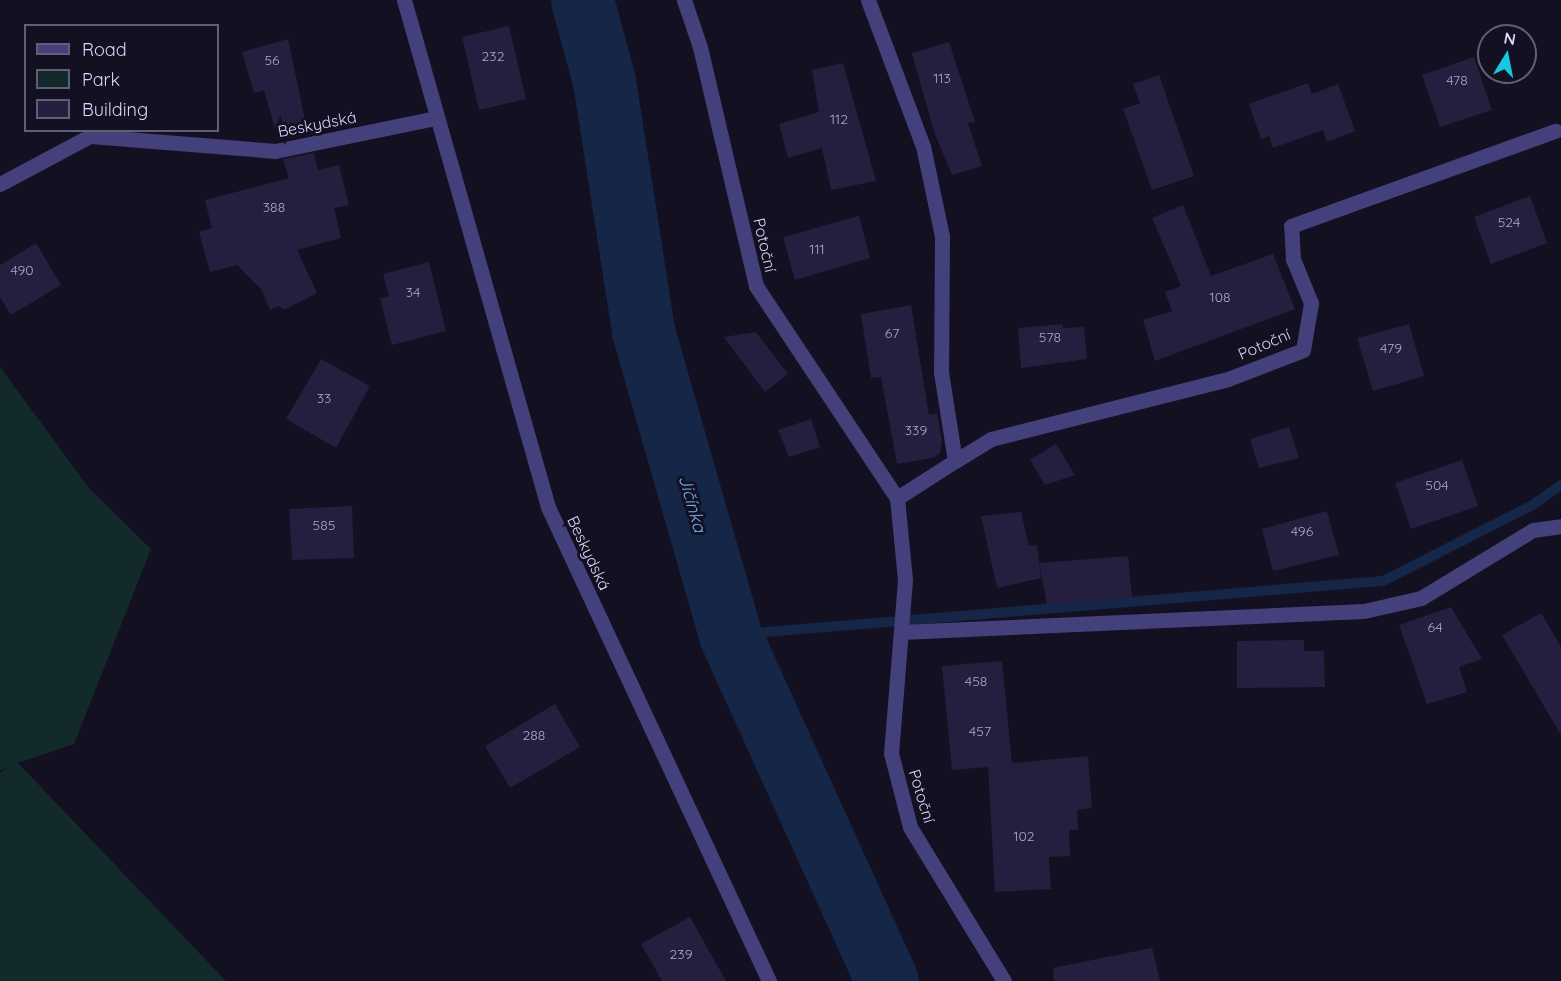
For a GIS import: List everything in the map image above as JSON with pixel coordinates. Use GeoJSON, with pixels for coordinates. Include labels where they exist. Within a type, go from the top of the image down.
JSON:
{"type":"FeatureCollection","features":[{"type":"Feature","properties":{"kind":"street","name":"Beskydská"},"geometry":{"type":"LineString","coordinates":[[404,0],[548,507],[769,981]]}},
{"type":"Feature","properties":{"kind":"street","name":"Potoční"},"geometry":{"type":"LineString","coordinates":[[684,0],[700,47],[756,286],[897,498],[905,580],[891,753],[910,827],[1004,981]]}},
{"type":"Feature","properties":{"kind":"street"},"geometry":{"type":"LineString","coordinates":[[868,0],[923,146],[942,236],[941,372],[955,461]]}},
{"type":"Feature","properties":{"kind":"street","name":"Beskydská"},"geometry":{"type":"LineString","coordinates":[[0,184],[90,136],[275,151],[436,118]]}},
{"type":"Feature","properties":{"kind":"street","name":"Potoční"},"geometry":{"type":"LineString","coordinates":[[897,498],[991,439],[1228,379],[1303,350],[1311,303],[1293,260],[1292,226],[1555,131]]}},
{"type":"Feature","properties":{"kind":"street"},"geometry":{"type":"LineString","coordinates":[[901,633],[1364,611],[1420,598],[1533,530],[1561,526]]}},
{"type":"Feature","properties":{"kind":"green space"},"geometry":{"type":"Polygon","coordinates":[[[0,367],[89,488],[151,549],[74,744],[18,763],[226,981],[0,981],[0,773],[9,767],[0,771],[0,367]]]}},
{"type":"Feature","properties":{"kind":"building"},"geometry":{"type":"Polygon","coordinates":[[[509,26],[526,99],[479,110],[462,37],[509,26]]]}},
{"type":"Feature","properties":{"kind":"building"},"geometry":{"type":"Polygon","coordinates":[[[288,39],[308,134],[278,140],[264,90],[254,93],[242,52],[288,39]]]}},
{"type":"Feature","properties":{"kind":"building"},"geometry":{"type":"Polygon","coordinates":[[[949,42],[975,122],[968,123],[982,166],[952,175],[934,132],[912,53],[949,42]]]}},
{"type":"Feature","properties":{"kind":"building"},"geometry":{"type":"Polygon","coordinates":[[[1474,57],[1477,66],[1477,84],[1483,84],[1492,110],[1440,127],[1422,75],[1474,57]]]}},
{"type":"Feature","properties":{"kind":"building"},"geometry":{"type":"Polygon","coordinates":[[[843,63],[876,181],[831,190],[822,148],[788,158],[779,124],[819,112],[812,70],[843,63]]]}},
{"type":"Feature","properties":{"kind":"building"},"geometry":{"type":"Polygon","coordinates":[[[1159,75],[1194,176],[1152,190],[1123,109],[1140,103],[1133,84],[1159,75]]]}},
{"type":"Feature","properties":{"kind":"building"},"geometry":{"type":"Polygon","coordinates":[[[1308,83],[1312,94],[1338,84],[1355,131],[1327,142],[1323,130],[1273,148],[1269,136],[1261,139],[1249,104],[1308,83]]]}},
{"type":"Feature","properties":{"kind":"building"},"geometry":{"type":"Polygon","coordinates":[[[314,153],[318,170],[339,165],[349,205],[334,208],[341,238],[297,250],[317,293],[284,310],[279,306],[270,310],[261,289],[237,265],[210,272],[199,232],[212,228],[205,200],[289,178],[283,159],[314,153]]]}},
{"type":"Feature","properties":{"kind":"building"},"geometry":{"type":"Polygon","coordinates":[[[1530,196],[1547,243],[1491,264],[1474,217],[1530,196]]]}},
{"type":"Feature","properties":{"kind":"building"},"geometry":{"type":"Polygon","coordinates":[[[1183,205],[1211,276],[1273,254],[1295,309],[1155,361],[1143,320],[1172,311],[1165,292],[1181,286],[1152,218],[1183,205]]]}},
{"type":"Feature","properties":{"kind":"building"},"geometry":{"type":"Polygon","coordinates":[[[859,216],[870,258],[795,280],[783,237],[859,216]]]}},
{"type":"Feature","properties":{"kind":"building"},"geometry":{"type":"Polygon","coordinates":[[[36,243],[61,285],[11,315],[0,297],[0,265],[36,243]]]}},
{"type":"Feature","properties":{"kind":"building"},"geometry":{"type":"Polygon","coordinates":[[[429,262],[446,331],[392,345],[380,298],[389,296],[383,274],[429,262]]]}},
{"type":"Feature","properties":{"kind":"building"},"geometry":{"type":"Polygon","coordinates":[[[911,305],[929,415],[937,413],[942,441],[940,453],[933,458],[897,464],[881,377],[871,378],[861,314],[911,305]]]}},
{"type":"Feature","properties":{"kind":"building"},"geometry":{"type":"Polygon","coordinates":[[[1063,324],[1063,328],[1084,327],[1087,359],[1021,368],[1018,328],[1063,324]]]}},
{"type":"Feature","properties":{"kind":"building"},"geometry":{"type":"Polygon","coordinates":[[[1409,324],[1424,376],[1373,391],[1357,338],[1409,324]]]}},
{"type":"Feature","properties":{"kind":"building"},"geometry":{"type":"Polygon","coordinates":[[[756,332],[788,374],[765,392],[724,337],[756,332]]]}},
{"type":"Feature","properties":{"kind":"building"},"geometry":{"type":"Polygon","coordinates":[[[321,359],[370,386],[336,448],[286,419],[321,359]]]}},
{"type":"Feature","properties":{"kind":"building"},"geometry":{"type":"Polygon","coordinates":[[[811,419],[820,447],[789,457],[778,430],[811,419]]]}},
{"type":"Feature","properties":{"kind":"building"},"geometry":{"type":"Polygon","coordinates":[[[1289,427],[1299,458],[1259,468],[1250,439],[1289,427]]]}},
{"type":"Feature","properties":{"kind":"building"},"geometry":{"type":"Polygon","coordinates":[[[1056,444],[1075,475],[1045,485],[1030,460],[1056,444]]]}},
{"type":"Feature","properties":{"kind":"building"},"geometry":{"type":"Polygon","coordinates":[[[1462,460],[1478,506],[1411,529],[1395,483],[1462,460]]]}},
{"type":"Feature","properties":{"kind":"building"},"geometry":{"type":"Polygon","coordinates":[[[352,506],[354,558],[292,560],[289,509],[352,506]]]}},
{"type":"Feature","properties":{"kind":"building"},"geometry":{"type":"Polygon","coordinates":[[[1327,511],[1339,555],[1273,571],[1262,529],[1327,511]]]}},
{"type":"Feature","properties":{"kind":"building"},"geometry":{"type":"Polygon","coordinates":[[[1021,512],[1029,546],[1037,545],[1041,578],[997,588],[981,516],[1021,512]]]}},
{"type":"Feature","properties":{"kind":"building"},"geometry":{"type":"Polygon","coordinates":[[[1128,556],[1132,597],[1047,604],[1039,563],[1128,556]]]}},
{"type":"Feature","properties":{"kind":"building"},"geometry":{"type":"Polygon","coordinates":[[[1451,607],[1482,659],[1459,667],[1467,692],[1427,704],[1399,625],[1451,607]]]}},
{"type":"Feature","properties":{"kind":"building"},"geometry":{"type":"Polygon","coordinates":[[[1541,613],[1561,647],[1561,735],[1502,635],[1541,613]]]}},
{"type":"Feature","properties":{"kind":"building"},"geometry":{"type":"Polygon","coordinates":[[[1304,640],[1304,651],[1324,651],[1325,687],[1237,688],[1237,641],[1304,640]]]}},
{"type":"Feature","properties":{"kind":"building"},"geometry":{"type":"Polygon","coordinates":[[[1002,661],[1012,763],[1088,756],[1092,808],[1077,810],[1078,830],[1069,830],[1070,856],[1049,857],[1051,889],[995,892],[988,767],[952,770],[942,666],[1002,661]]]}},
{"type":"Feature","properties":{"kind":"building"},"geometry":{"type":"Polygon","coordinates":[[[555,704],[580,747],[510,788],[485,746],[555,704]]]}},
{"type":"Feature","properties":{"kind":"building"},"geometry":{"type":"Polygon","coordinates":[[[690,917],[726,981],[662,981],[641,944],[690,917]]]}},
{"type":"Feature","properties":{"kind":"building"},"geometry":{"type":"Polygon","coordinates":[[[1152,948],[1160,981],[1054,981],[1053,968],[1152,948]]]}},
{"type":"Feature","properties":{"kind":"waterway","name":"Jičínka"},"geometry":{"type":"LineString","coordinates":[[582,0],[604,81],[643,331],[730,635],[887,981]]}},
{"type":"Feature","properties":{"kind":"waterway"},"geometry":{"type":"LineString","coordinates":[[730,635],[1383,581],[1531,506],[1561,485]]}}]}
